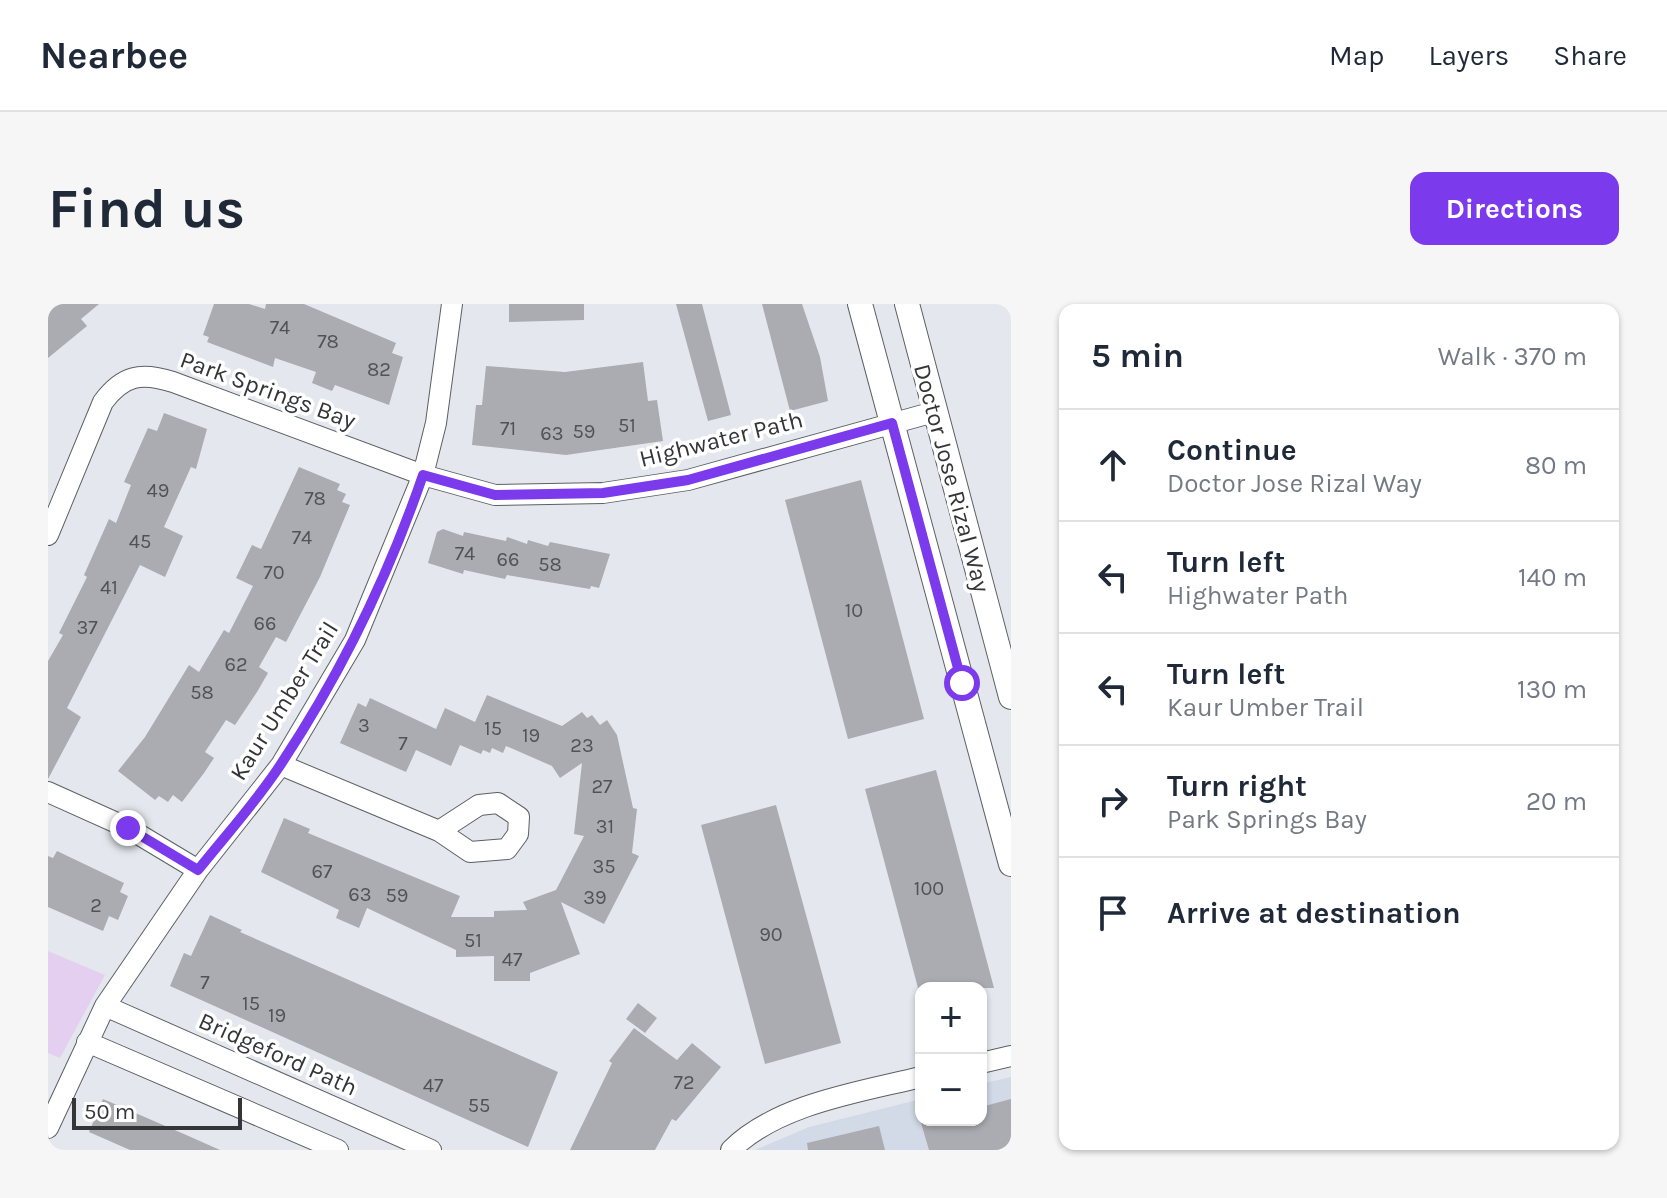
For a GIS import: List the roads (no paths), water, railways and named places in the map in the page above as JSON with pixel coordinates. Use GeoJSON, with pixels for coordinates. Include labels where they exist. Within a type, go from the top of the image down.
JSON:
{"type":"FeatureCollection","features":[{"type":"Feature","properties":{"kind":"street","name":"Kaur Umber Trail"},"geometry":{"type":"LineString","coordinates":[[48,1128],[105,1006],[198,870],[281,765],[355,640],[408,519],[423,475],[436,423],[452,304]]}},
{"type":"Feature","properties":{"kind":"street","name":"Doctor Jose Rizal Way"},"geometry":{"type":"LineString","coordinates":[[860,304],[1011,864]]}},
{"type":"Feature","properties":{"kind":"street","name":"Doctor Jose Rizal Way"},"geometry":{"type":"LineString","coordinates":[[907,304],[1011,697]]}},
{"type":"Feature","properties":{"kind":"street","name":"Park Springs Bay"},"geometry":{"type":"LineString","coordinates":[[48,535],[103,402],[117,383],[134,376],[154,376],[173,382],[423,475]]}},
{"type":"Feature","properties":{"kind":"street","name":"Highwater Path"},"geometry":{"type":"LineString","coordinates":[[423,475],[495,495],[603,493],[688,480],[934,412]]}},
{"type":"Feature","properties":{"kind":"street"},"geometry":{"type":"LineString","coordinates":[[281,765],[439,831]]}},
{"type":"Feature","properties":{"kind":"street"},"geometry":{"type":"LineString","coordinates":[[48,792],[128,828],[198,870]]}},
{"type":"Feature","properties":{"kind":"street","name":"Bridgeford Path"},"geometry":{"type":"LineString","coordinates":[[105,1006],[431,1150]]}},
{"type":"Feature","properties":{"kind":"street"},"geometry":{"type":"LineString","coordinates":[[87,1042],[338,1150]]}},
{"type":"Feature","properties":{"kind":"street"},"geometry":{"type":"LineString","coordinates":[[987,1062],[1011,1056]]}},
{"type":"Feature","properties":{"kind":"street"},"geometry":{"type":"LineString","coordinates":[[731,1150],[745,1136],[798,1111],[915,1079]]}}]}
